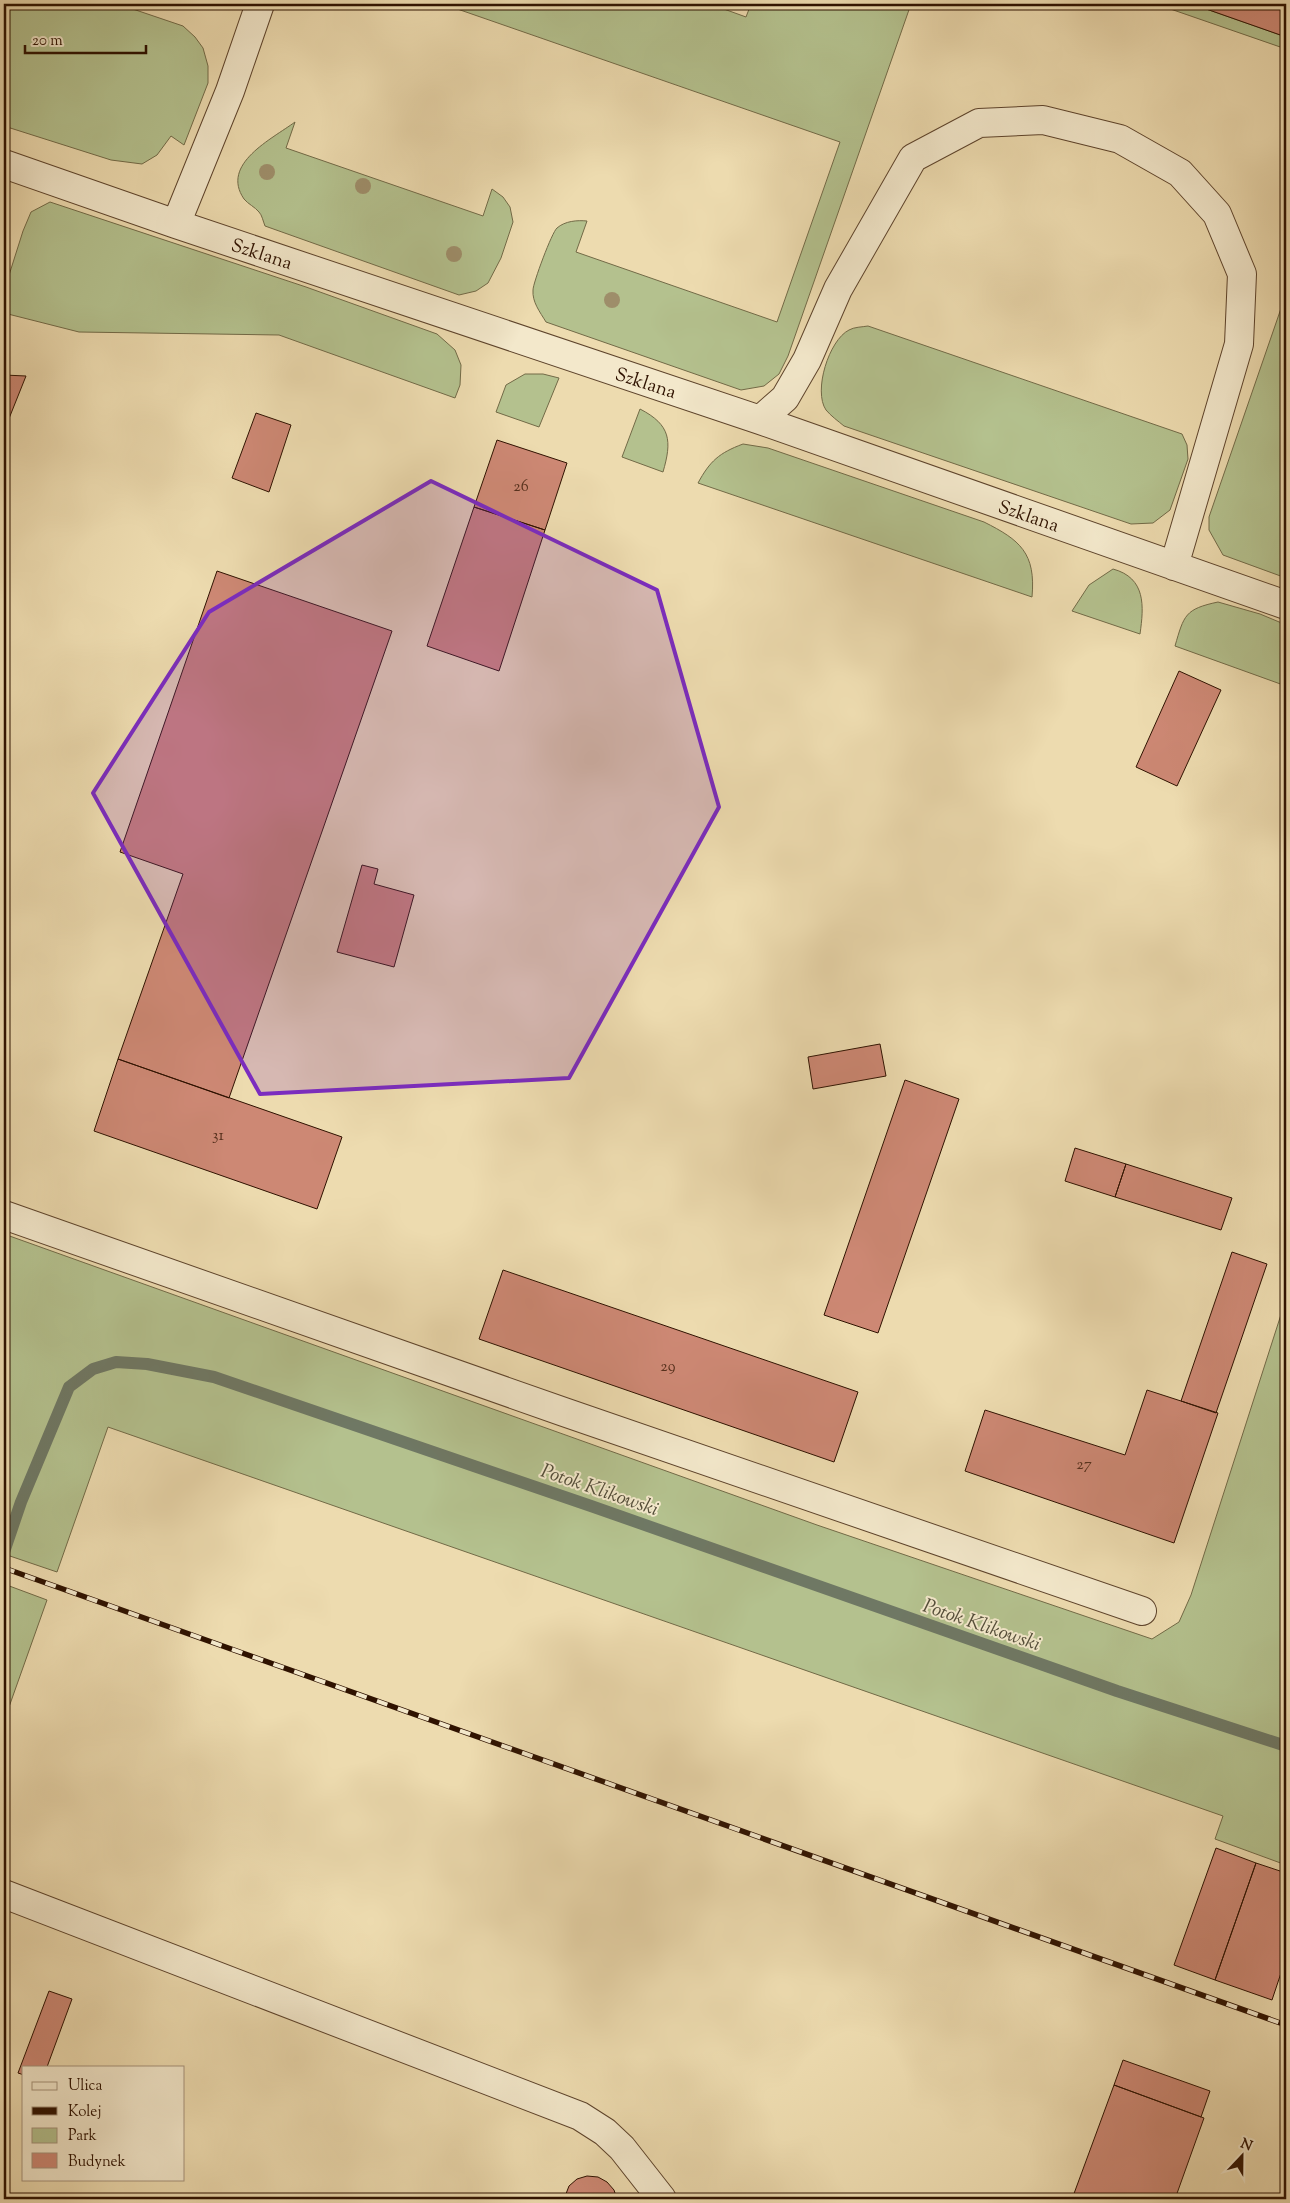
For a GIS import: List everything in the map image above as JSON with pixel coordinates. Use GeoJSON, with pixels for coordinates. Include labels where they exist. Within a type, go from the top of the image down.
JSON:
{"type":"FeatureCollection","features":[{"type":"Feature","properties":{"kind":"street"},"geometry":{"type":"LineString","coordinates":[[176,224],[230,91],[260,4]]}},
{"type":"Feature","properties":{"kind":"street"},"geometry":{"type":"LineString","coordinates":[[760,420],[785,398],[807,360],[838,289],[913,158],[979,122],[1044,120],[1120,139],[1180,173],[1217,214],[1242,274],[1238,344],[1174,566]]}},
{"type":"Feature","properties":{"kind":"street","name":"Szklana"},"geometry":{"type":"LineString","coordinates":[[4,164],[176,224],[760,420],[1286,605]]}},
{"type":"Feature","properties":{"kind":"street"},"geometry":{"type":"LineString","coordinates":[[4,1214],[573,1416],[1142,1611]]}},
{"type":"Feature","properties":{"kind":"street"},"geometry":{"type":"LineString","coordinates":[[4,1894],[580,2116],[606,2132],[622,2148],[662,2199]]}},
{"type":"Feature","properties":{"kind":"highlighted area"},"geometry":{"type":"Polygon","coordinates":[[[431,481],[657,590],[719,807],[569,1078],[260,1094],[93,793],[209,612],[431,481]]]}},
{"type":"Feature","properties":{"kind":"green space"},"geometry":{"type":"Polygon","coordinates":[[[4,4],[118,4],[183,26],[203,48],[208,66],[208,83],[184,145],[171,136],[157,155],[142,164],[111,160],[4,126],[4,4]]]}},
{"type":"Feature","properties":{"kind":"green space"},"geometry":{"type":"Polygon","coordinates":[[[443,4],[710,4],[746,17],[751,4],[911,4],[788,356],[779,374],[764,386],[741,390],[546,322],[535,303],[534,285],[547,248],[557,228],[571,222],[587,221],[576,252],[777,322],[840,142],[443,4]]]}},
{"type":"Feature","properties":{"kind":"green space"},"geometry":{"type":"Polygon","coordinates":[[[1156,4],[1192,4],[1286,37],[1286,49],[1156,4]]]}},
{"type":"Feature","properties":{"kind":"green space"},"geometry":{"type":"Polygon","coordinates":[[[295,122],[286,148],[483,216],[492,189],[503,197],[510,207],[513,222],[501,258],[488,283],[476,291],[459,295],[265,226],[260,213],[244,199],[238,186],[239,175],[244,164],[252,154],[295,122]]]}},
{"type":"Feature","properties":{"kind":"green space"},"geometry":{"type":"Polygon","coordinates":[[[50,202],[306,287],[437,334],[455,350],[461,365],[460,385],[455,398],[279,335],[79,332],[4,313],[4,291],[23,231],[31,212],[50,202]]]}},
{"type":"Feature","properties":{"kind":"green space"},"geometry":{"type":"Polygon","coordinates":[[[1286,294],[1286,578],[1223,555],[1209,530],[1209,517],[1286,294]]]}},
{"type":"Feature","properties":{"kind":"green space"},"geometry":{"type":"Polygon","coordinates":[[[868,326],[1182,434],[1187,445],[1188,459],[1170,510],[1153,523],[1131,524],[844,426],[826,410],[822,402],[822,379],[835,344],[851,329],[868,326]]]}},
{"type":"Feature","properties":{"kind":"green space"},"geometry":{"type":"Polygon","coordinates":[[[525,374],[543,374],[559,378],[539,427],[496,412],[506,385],[525,374]]]}},
{"type":"Feature","properties":{"kind":"green space"},"geometry":{"type":"Polygon","coordinates":[[[640,409],[658,421],[666,435],[668,451],[663,472],[622,457],[640,409]]]}},
{"type":"Feature","properties":{"kind":"green space"},"geometry":{"type":"Polygon","coordinates":[[[743,444],[768,448],[984,522],[1007,535],[1023,550],[1031,569],[1033,582],[1032,597],[698,483],[711,463],[721,454],[743,444]]]}},
{"type":"Feature","properties":{"kind":"green space"},"geometry":{"type":"Polygon","coordinates":[[[1113,569],[1124,573],[1137,586],[1142,604],[1140,634],[1072,611],[1089,585],[1113,569]]]}},
{"type":"Feature","properties":{"kind":"green space"},"geometry":{"type":"Polygon","coordinates":[[[1218,602],[1260,614],[1284,624],[1286,627],[1286,686],[1175,646],[1181,627],[1188,615],[1199,607],[1218,602]]]}},
{"type":"Feature","properties":{"kind":"green space"},"geometry":{"type":"Polygon","coordinates":[[[4,1234],[817,1525],[1152,1639],[1179,1622],[1191,1595],[1286,1299],[1286,1865],[1215,1839],[1223,1816],[108,1427],[57,1572],[4,1554],[4,1234]]]}},
{"type":"Feature","properties":{"kind":"green space"},"geometry":{"type":"Polygon","coordinates":[[[4,1584],[47,1600],[4,1721],[4,1584]]]}},
{"type":"Feature","properties":{"kind":"building"},"geometry":{"type":"Polygon","coordinates":[[[1192,4],[1286,4],[1286,37],[1192,4]]]}},
{"type":"Feature","properties":{"kind":"building"},"geometry":{"type":"Polygon","coordinates":[[[4,375],[26,376],[4,431],[4,375]]]}},
{"type":"Feature","properties":{"kind":"building"},"geometry":{"type":"Polygon","coordinates":[[[256,413],[291,425],[269,492],[232,478],[256,413]]]}},
{"type":"Feature","properties":{"kind":"building"},"geometry":{"type":"Polygon","coordinates":[[[497,440],[567,463],[545,530],[474,507],[497,440]]]}},
{"type":"Feature","properties":{"kind":"building"},"geometry":{"type":"Polygon","coordinates":[[[474,507],[545,530],[499,671],[427,646],[474,507]]]}},
{"type":"Feature","properties":{"kind":"building"},"geometry":{"type":"Polygon","coordinates":[[[217,571],[392,631],[229,1098],[118,1059],[183,874],[120,852],[217,571]]]}},
{"type":"Feature","properties":{"kind":"building"},"geometry":{"type":"Polygon","coordinates":[[[1179,671],[1221,690],[1177,786],[1136,767],[1179,671]]]}},
{"type":"Feature","properties":{"kind":"building"},"geometry":{"type":"Polygon","coordinates":[[[362,865],[378,869],[374,884],[414,895],[394,967],[337,952],[362,865]]]}},
{"type":"Feature","properties":{"kind":"building"},"geometry":{"type":"Polygon","coordinates":[[[880,1044],[886,1076],[813,1089],[808,1057],[880,1044]]]}},
{"type":"Feature","properties":{"kind":"building"},"geometry":{"type":"Polygon","coordinates":[[[118,1059],[342,1137],[317,1209],[94,1131],[118,1059]]]}},
{"type":"Feature","properties":{"kind":"building"},"geometry":{"type":"Polygon","coordinates":[[[905,1080],[959,1099],[878,1333],[824,1315],[905,1080]]]}},
{"type":"Feature","properties":{"kind":"building"},"geometry":{"type":"Polygon","coordinates":[[[1075,1148],[1126,1164],[1115,1197],[1065,1181],[1075,1148]]]}},
{"type":"Feature","properties":{"kind":"building"},"geometry":{"type":"Polygon","coordinates":[[[1126,1164],[1232,1198],[1221,1230],[1115,1197],[1126,1164]]]}},
{"type":"Feature","properties":{"kind":"building"},"geometry":{"type":"Polygon","coordinates":[[[1232,1252],[1267,1264],[1216,1413],[1181,1401],[1232,1252]]]}},
{"type":"Feature","properties":{"kind":"building"},"geometry":{"type":"Polygon","coordinates":[[[503,1270],[858,1392],[834,1462],[479,1339],[503,1270]]]}},
{"type":"Feature","properties":{"kind":"building"},"geometry":{"type":"Polygon","coordinates":[[[1147,1390],[1218,1413],[1174,1543],[965,1471],[985,1410],[1125,1455],[1147,1390]]]}},
{"type":"Feature","properties":{"kind":"building"},"geometry":{"type":"Polygon","coordinates":[[[1216,1848],[1256,1863],[1215,1980],[1174,1965],[1216,1848]]]}},
{"type":"Feature","properties":{"kind":"building"},"geometry":{"type":"Polygon","coordinates":[[[1256,1863],[1286,1873],[1286,1958],[1272,2000],[1215,1980],[1256,1863]]]}},
{"type":"Feature","properties":{"kind":"building"},"geometry":{"type":"Polygon","coordinates":[[[49,1991],[72,1999],[47,2066],[22,2066],[22,2074],[18,2073],[49,1991]]]}},
{"type":"Feature","properties":{"kind":"building"},"geometry":{"type":"Polygon","coordinates":[[[1123,2060],[1210,2091],[1201,2117],[1114,2085],[1123,2060]]]}},
{"type":"Feature","properties":{"kind":"building"},"geometry":{"type":"Polygon","coordinates":[[[1114,2085],[1204,2118],[1175,2199],[1072,2199],[1114,2085]]]}},
{"type":"Feature","properties":{"kind":"building"},"geometry":{"type":"Polygon","coordinates":[[[587,2176],[598,2177],[607,2182],[614,2190],[617,2199],[564,2199],[569,2186],[577,2179],[587,2176]]]}},
{"type":"Feature","properties":{"kind":"waterway","name":"Potok Klikowski"},"geometry":{"type":"LineString","coordinates":[[4,1552],[21,1502],[69,1387],[93,1369],[116,1362],[147,1364],[214,1377],[591,1506],[1117,1691],[1286,1746]]}},
{"type":"Feature","properties":{"kind":"railway"},"geometry":{"type":"LineString","coordinates":[[4,1568],[1286,2025]]}}]}
